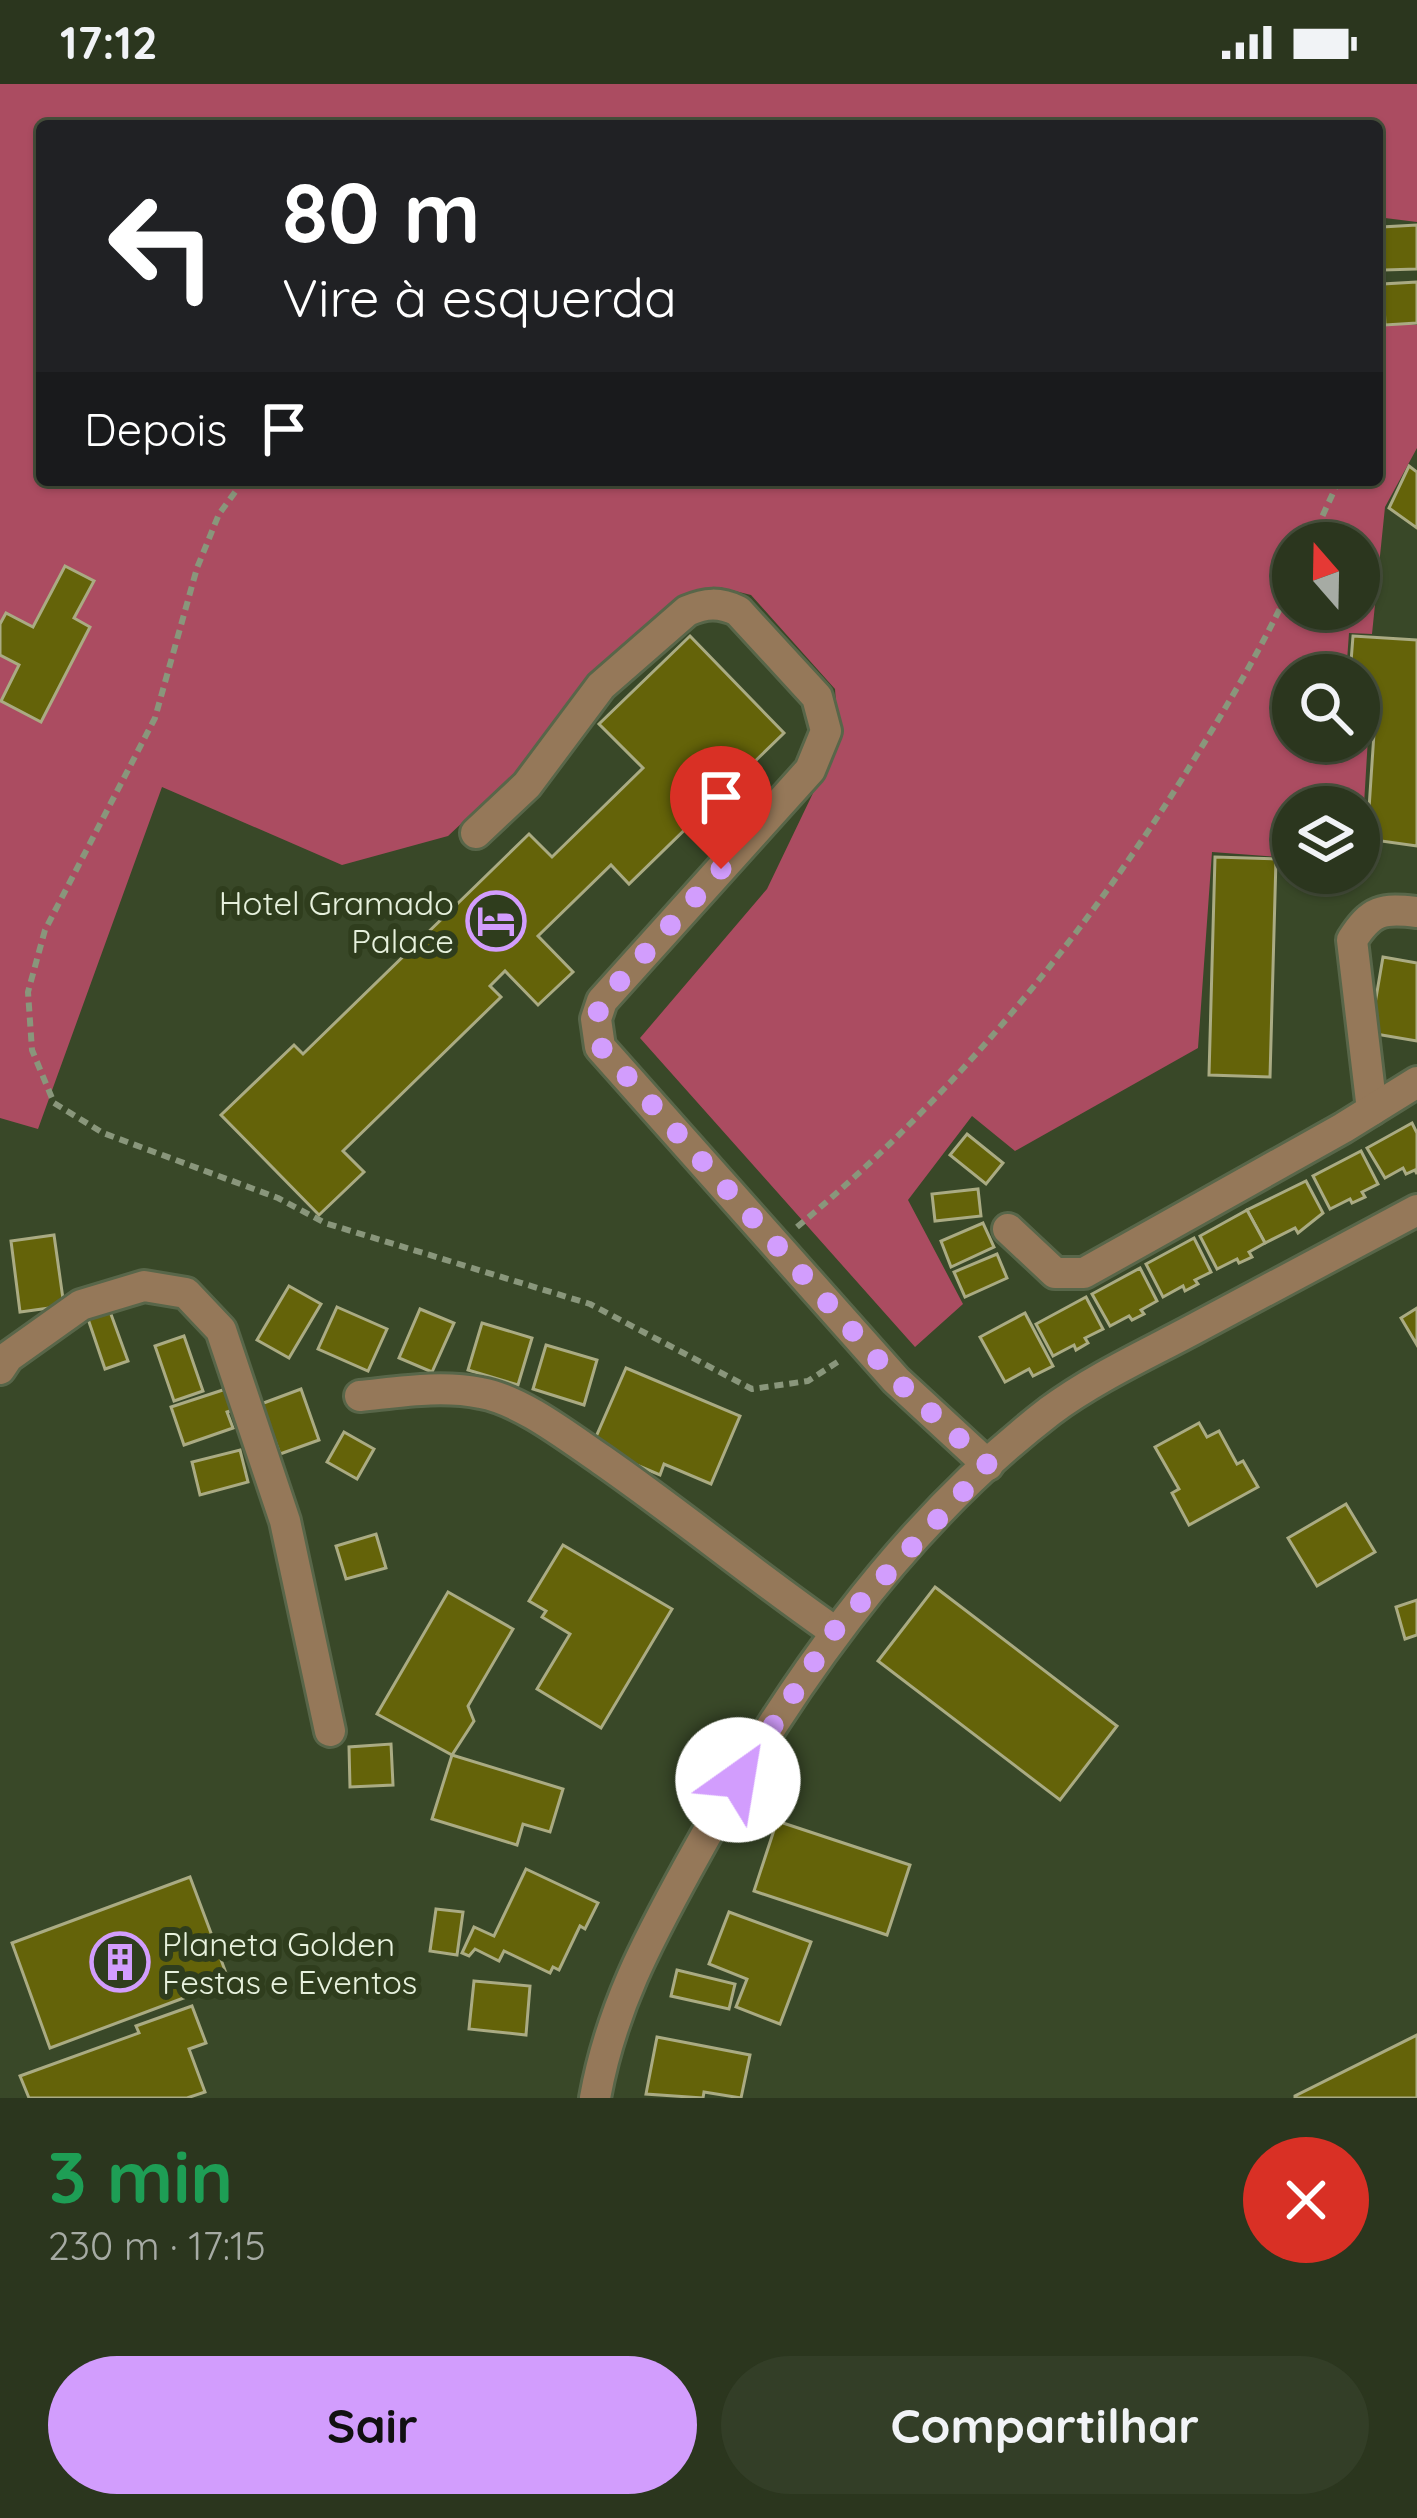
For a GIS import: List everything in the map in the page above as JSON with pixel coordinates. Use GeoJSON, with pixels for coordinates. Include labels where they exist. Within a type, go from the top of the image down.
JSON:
{"type":"FeatureCollection","features":[{"type":"Feature","properties":{"kind":"street"},"geometry":{"type":"LineString","coordinates":[[476,833],[527,785],[601,686],[687,611],[702,604],[738,610],[817,697],[826,731],[810,770],[602,1001],[596,1018],[601,1047],[896,1380],[988,1465]]}},
{"type":"Feature","properties":{"kind":"street"},"geometry":{"type":"LineString","coordinates":[[1372,1110],[1352,940],[1365,920],[1389,908],[1417,912]]}},
{"type":"Feature","properties":{"kind":"street"},"geometry":{"type":"LineString","coordinates":[[1008,1229],[1055,1273],[1084,1273],[1417,1082]]}},
{"type":"Feature","properties":{"kind":"street"},"geometry":{"type":"LineString","coordinates":[[595,2098],[604,2044],[636,1962],[715,1818],[834,1631],[988,1465],[1053,1409],[1131,1362],[1417,1210]]}},
{"type":"Feature","properties":{"kind":"street"},"geometry":{"type":"LineString","coordinates":[[0,1369],[8,1358],[81,1305],[144,1286],[186,1293],[221,1330],[285,1521],[330,1731]]}},
{"type":"Feature","properties":{"kind":"street"},"geometry":{"type":"LineString","coordinates":[[360,1396],[429,1389],[484,1393],[549,1424],[696,1526],[834,1631]]}},
{"type":"Feature","properties":{"kind":"path"},"geometry":{"type":"LineString","coordinates":[[240,486],[219,514],[197,568],[155,718],[45,930],[28,992],[32,1050],[54,1103],[104,1133],[278,1198],[325,1223],[590,1304],[752,1389],[808,1381],[865,1345]]}},
{"type":"Feature","properties":{"kind":"path"},"geometry":{"type":"LineString","coordinates":[[1320,522],[1336,486]]}},
{"type":"Feature","properties":{"kind":"path"},"geometry":{"type":"LineString","coordinates":[[776,1244],[856,1178],[985,1049],[1132,858],[1272,627]]}},
{"type":"Feature","properties":{"kind":"shaded area"},"geometry":{"type":"Polygon","coordinates":[[[0,84],[1417,84],[1417,222],[1385,218],[1383,231],[1383,120],[36,120],[36,486],[1383,486],[1383,321],[1417,325],[1417,448],[1385,507],[1380,556],[1380,522],[1272,522],[1272,630],[1372,630],[1372,634],[1349,633],[1348,654],[1272,654],[1272,762],[1367,762],[1365,786],[1272,786],[1272,856],[1212,852],[1198,1048],[1015,1151],[972,1116],[908,1200],[963,1304],[915,1347],[640,1038],[767,889],[826,766],[838,730],[835,689],[751,595],[719,587],[688,597],[602,663],[539,751],[448,836],[342,865],[162,787],[38,1129],[0,1118],[0,84]]]}},
{"type":"Feature","properties":{"kind":"building"},"geometry":{"type":"Polygon","coordinates":[[[1417,225],[1417,269],[1384,270],[1383,227],[1417,225]]]}},
{"type":"Feature","properties":{"kind":"building"},"geometry":{"type":"Polygon","coordinates":[[[1417,282],[1417,323],[1385,325],[1383,284],[1417,282]]]}},
{"type":"Feature","properties":{"kind":"building"},"geometry":{"type":"Polygon","coordinates":[[[1409,466],[1417,472],[1417,528],[1389,508],[1409,466]]]}},
{"type":"Feature","properties":{"kind":"building"},"geometry":{"type":"Polygon","coordinates":[[[65,566],[94,581],[74,618],[90,627],[41,722],[1,701],[19,665],[0,655],[0,624],[6,613],[33,627],[65,566]]]}},
{"type":"Feature","properties":{"kind":"building","name":"Hotel Gramado Palace"},"geometry":{"type":"Polygon","coordinates":[[[690,636],[784,733],[629,884],[611,865],[538,936],[573,972],[538,1005],[505,971],[490,986],[501,997],[343,1151],[364,1172],[319,1215],[221,1115],[294,1045],[303,1054],[529,834],[552,857],[643,768],[599,724],[690,636]]]}},
{"type":"Feature","properties":{"kind":"building"},"geometry":{"type":"Polygon","coordinates":[[[1353,636],[1417,640],[1417,846],[1380,841],[1380,786],[1371,786],[1372,762],[1380,762],[1380,654],[1352,654],[1353,636]]]}},
{"type":"Feature","properties":{"kind":"building"},"geometry":{"type":"Polygon","coordinates":[[[1215,857],[1272,859],[1270,1077],[1209,1075],[1215,857]]]}},
{"type":"Feature","properties":{"kind":"building"},"geometry":{"type":"Polygon","coordinates":[[[1383,957],[1417,963],[1417,1041],[1370,1033],[1383,957]]]}},
{"type":"Feature","properties":{"kind":"building"},"geometry":{"type":"Polygon","coordinates":[[[1412,1123],[1417,1133],[1417,1174],[1415,1170],[1406,1174],[1403,1168],[1385,1178],[1367,1148],[1412,1123]]]}},
{"type":"Feature","properties":{"kind":"building"},"geometry":{"type":"Polygon","coordinates":[[[967,1134],[1003,1163],[986,1184],[950,1155],[967,1134]]]}},
{"type":"Feature","properties":{"kind":"building"},"geometry":{"type":"Polygon","coordinates":[[[1361,1151],[1378,1184],[1362,1192],[1365,1197],[1330,1209],[1313,1176],[1361,1151]]]}},
{"type":"Feature","properties":{"kind":"building"},"geometry":{"type":"Polygon","coordinates":[[[1306,1181],[1323,1213],[1298,1233],[1295,1228],[1265,1243],[1247,1210],[1306,1181]]]}},
{"type":"Feature","properties":{"kind":"building"},"geometry":{"type":"Polygon","coordinates":[[[978,1189],[981,1216],[935,1221],[932,1194],[978,1189]]]}},
{"type":"Feature","properties":{"kind":"building"},"geometry":{"type":"Polygon","coordinates":[[[1247,1210],[1265,1243],[1249,1252],[1252,1257],[1217,1269],[1200,1236],[1247,1210]]]}},
{"type":"Feature","properties":{"kind":"building"},"geometry":{"type":"Polygon","coordinates":[[[983,1223],[994,1247],[951,1267],[941,1241],[983,1223]]]}},
{"type":"Feature","properties":{"kind":"building"},"geometry":{"type":"Polygon","coordinates":[[[54,1235],[64,1306],[20,1312],[11,1241],[54,1235]]]}},
{"type":"Feature","properties":{"kind":"building"},"geometry":{"type":"Polygon","coordinates":[[[1194,1238],[1211,1272],[1185,1291],[1183,1286],[1163,1297],[1146,1264],[1194,1238]]]}},
{"type":"Feature","properties":{"kind":"building"},"geometry":{"type":"Polygon","coordinates":[[[997,1254],[1007,1278],[965,1297],[954,1272],[997,1254]]]}},
{"type":"Feature","properties":{"kind":"building"},"geometry":{"type":"Polygon","coordinates":[[[1140,1268],[1157,1301],[1141,1310],[1144,1314],[1110,1326],[1092,1294],[1140,1268]]]}},
{"type":"Feature","properties":{"kind":"building"},"geometry":{"type":"Polygon","coordinates":[[[289,1286],[321,1304],[289,1358],[257,1340],[289,1286]]]}},
{"type":"Feature","properties":{"kind":"building"},"geometry":{"type":"Polygon","coordinates":[[[1086,1297],[1103,1329],[1085,1338],[1088,1343],[1076,1350],[1074,1345],[1053,1356],[1036,1324],[1086,1297]]]}},
{"type":"Feature","properties":{"kind":"building"},"geometry":{"type":"Polygon","coordinates":[[[108,1306],[128,1361],[105,1369],[86,1313],[108,1306]]]}},
{"type":"Feature","properties":{"kind":"building"},"geometry":{"type":"Polygon","coordinates":[[[337,1307],[387,1329],[368,1371],[318,1349],[337,1307]]]}},
{"type":"Feature","properties":{"kind":"building"},"geometry":{"type":"Polygon","coordinates":[[[1417,1308],[1417,1345],[1401,1318],[1417,1308]]]}},
{"type":"Feature","properties":{"kind":"building"},"geometry":{"type":"Polygon","coordinates":[[[420,1309],[454,1323],[432,1372],[399,1358],[420,1309]]]}},
{"type":"Feature","properties":{"kind":"building"},"geometry":{"type":"Polygon","coordinates":[[[1025,1313],[1053,1366],[1033,1376],[1029,1369],[1005,1382],[980,1337],[1025,1313]]]}},
{"type":"Feature","properties":{"kind":"building"},"geometry":{"type":"Polygon","coordinates":[[[482,1323],[532,1338],[518,1385],[468,1370],[482,1323]]]}},
{"type":"Feature","properties":{"kind":"building"},"geometry":{"type":"Polygon","coordinates":[[[184,1336],[203,1391],[174,1401],[155,1346],[184,1336]]]}},
{"type":"Feature","properties":{"kind":"building"},"geometry":{"type":"Polygon","coordinates":[[[546,1345],[597,1360],[584,1405],[533,1389],[546,1345]]]}},
{"type":"Feature","properties":{"kind":"building"},"geometry":{"type":"Polygon","coordinates":[[[626,1368],[740,1416],[711,1484],[664,1464],[660,1475],[592,1446],[626,1368]]]}},
{"type":"Feature","properties":{"kind":"building"},"geometry":{"type":"Polygon","coordinates":[[[229,1388],[236,1409],[227,1412],[233,1428],[184,1445],[171,1407],[229,1388]]]}},
{"type":"Feature","properties":{"kind":"building"},"geometry":{"type":"Polygon","coordinates":[[[301,1389],[319,1440],[280,1454],[261,1404],[301,1389]]]}},
{"type":"Feature","properties":{"kind":"building"},"geometry":{"type":"Polygon","coordinates":[[[1199,1423],[1207,1437],[1219,1431],[1237,1464],[1243,1461],[1258,1487],[1189,1525],[1172,1493],[1179,1489],[1155,1447],[1199,1423]]]}},
{"type":"Feature","properties":{"kind":"building"},"geometry":{"type":"Polygon","coordinates":[[[344,1432],[374,1449],[357,1479],[327,1462],[344,1432]]]}},
{"type":"Feature","properties":{"kind":"building"},"geometry":{"type":"Polygon","coordinates":[[[240,1450],[248,1482],[200,1495],[192,1462],[240,1450]]]}},
{"type":"Feature","properties":{"kind":"building"},"geometry":{"type":"Polygon","coordinates":[[[1346,1504],[1375,1552],[1317,1586],[1288,1538],[1346,1504]]]}},
{"type":"Feature","properties":{"kind":"building"},"geometry":{"type":"Polygon","coordinates":[[[376,1534],[386,1568],[346,1579],[336,1546],[376,1534]]]}},
{"type":"Feature","properties":{"kind":"building"},"geometry":{"type":"Polygon","coordinates":[[[563,1545],[672,1609],[601,1728],[537,1689],[570,1634],[542,1617],[546,1611],[529,1601],[563,1545]]]}},
{"type":"Feature","properties":{"kind":"building"},"geometry":{"type":"Polygon","coordinates":[[[935,1587],[1117,1726],[1060,1800],[878,1661],[935,1587]]]}},
{"type":"Feature","properties":{"kind":"building"},"geometry":{"type":"Polygon","coordinates":[[[448,1592],[513,1629],[468,1706],[474,1721],[452,1755],[377,1714],[448,1592]]]}},
{"type":"Feature","properties":{"kind":"building"},"geometry":{"type":"Polygon","coordinates":[[[1417,1600],[1417,1635],[1405,1639],[1396,1607],[1417,1600]]]}},
{"type":"Feature","properties":{"kind":"building"},"geometry":{"type":"Polygon","coordinates":[[[391,1744],[393,1785],[350,1787],[349,1747],[391,1744]]]}},
{"type":"Feature","properties":{"kind":"building"},"geometry":{"type":"Polygon","coordinates":[[[452,1755],[563,1789],[550,1832],[523,1824],[517,1845],[432,1819],[452,1755]]]}},
{"type":"Feature","properties":{"kind":"building"},"geometry":{"type":"Polygon","coordinates":[[[777,1821],[910,1865],[887,1935],[754,1891],[777,1821]]]}},
{"type":"Feature","properties":{"kind":"building"},"geometry":{"type":"Polygon","coordinates":[[[526,1869],[598,1903],[585,1929],[580,1926],[559,1970],[553,1967],[550,1973],[504,1951],[499,1961],[475,1949],[469,1956],[462,1953],[474,1927],[494,1936],[526,1869]]]}},
{"type":"Feature","properties":{"kind":"building","name":"Planeta Golden Festas e Eventos"},"geometry":{"type":"Polygon","coordinates":[[[190,1877],[229,1981],[50,2048],[12,1943],[190,1877]]]}},
{"type":"Feature","properties":{"kind":"building"},"geometry":{"type":"Polygon","coordinates":[[[436,1909],[463,1912],[457,1955],[430,1951],[436,1909]]]}},
{"type":"Feature","properties":{"kind":"building"},"geometry":{"type":"Polygon","coordinates":[[[729,1912],[811,1942],[780,2024],[736,2007],[747,1979],[709,1964],[729,1912]]]}},
{"type":"Feature","properties":{"kind":"building"},"geometry":{"type":"Polygon","coordinates":[[[677,1970],[735,1984],[729,2009],[671,1996],[677,1970]]]}},
{"type":"Feature","properties":{"kind":"building"},"geometry":{"type":"Polygon","coordinates":[[[474,1981],[530,1986],[526,2035],[469,2029],[474,1981]]]}},
{"type":"Feature","properties":{"kind":"building"},"geometry":{"type":"Polygon","coordinates":[[[192,2006],[206,2043],[189,2049],[205,2092],[187,2098],[29,2098],[20,2076],[139,2033],[136,2026],[192,2006]]]}},
{"type":"Feature","properties":{"kind":"building"},"geometry":{"type":"Polygon","coordinates":[[[1417,2035],[1417,2098],[1295,2098],[1295,2096],[1417,2035]]]}},
{"type":"Feature","properties":{"kind":"building"},"geometry":{"type":"Polygon","coordinates":[[[657,2037],[750,2055],[741,2098],[704,2092],[703,2098],[646,2094],[657,2037]]]}},
{"type":"Feature","properties":{"kind":"place","name":"Hotel Gramado Palace"},"geometry":{"type":"Point","coordinates":[496,921]}},
{"type":"Feature","properties":{"kind":"place","name":"Planeta Golden Festas e Eventos"},"geometry":{"type":"Point","coordinates":[120,1962]}},
{"type":"Feature","properties":{"kind":"route"},"geometry":{"type":"LineString","coordinates":[[721,869],[602,1001],[596,1018],[601,1047],[896,1380],[988,1465],[834,1631],[738,1780]]}}]}
